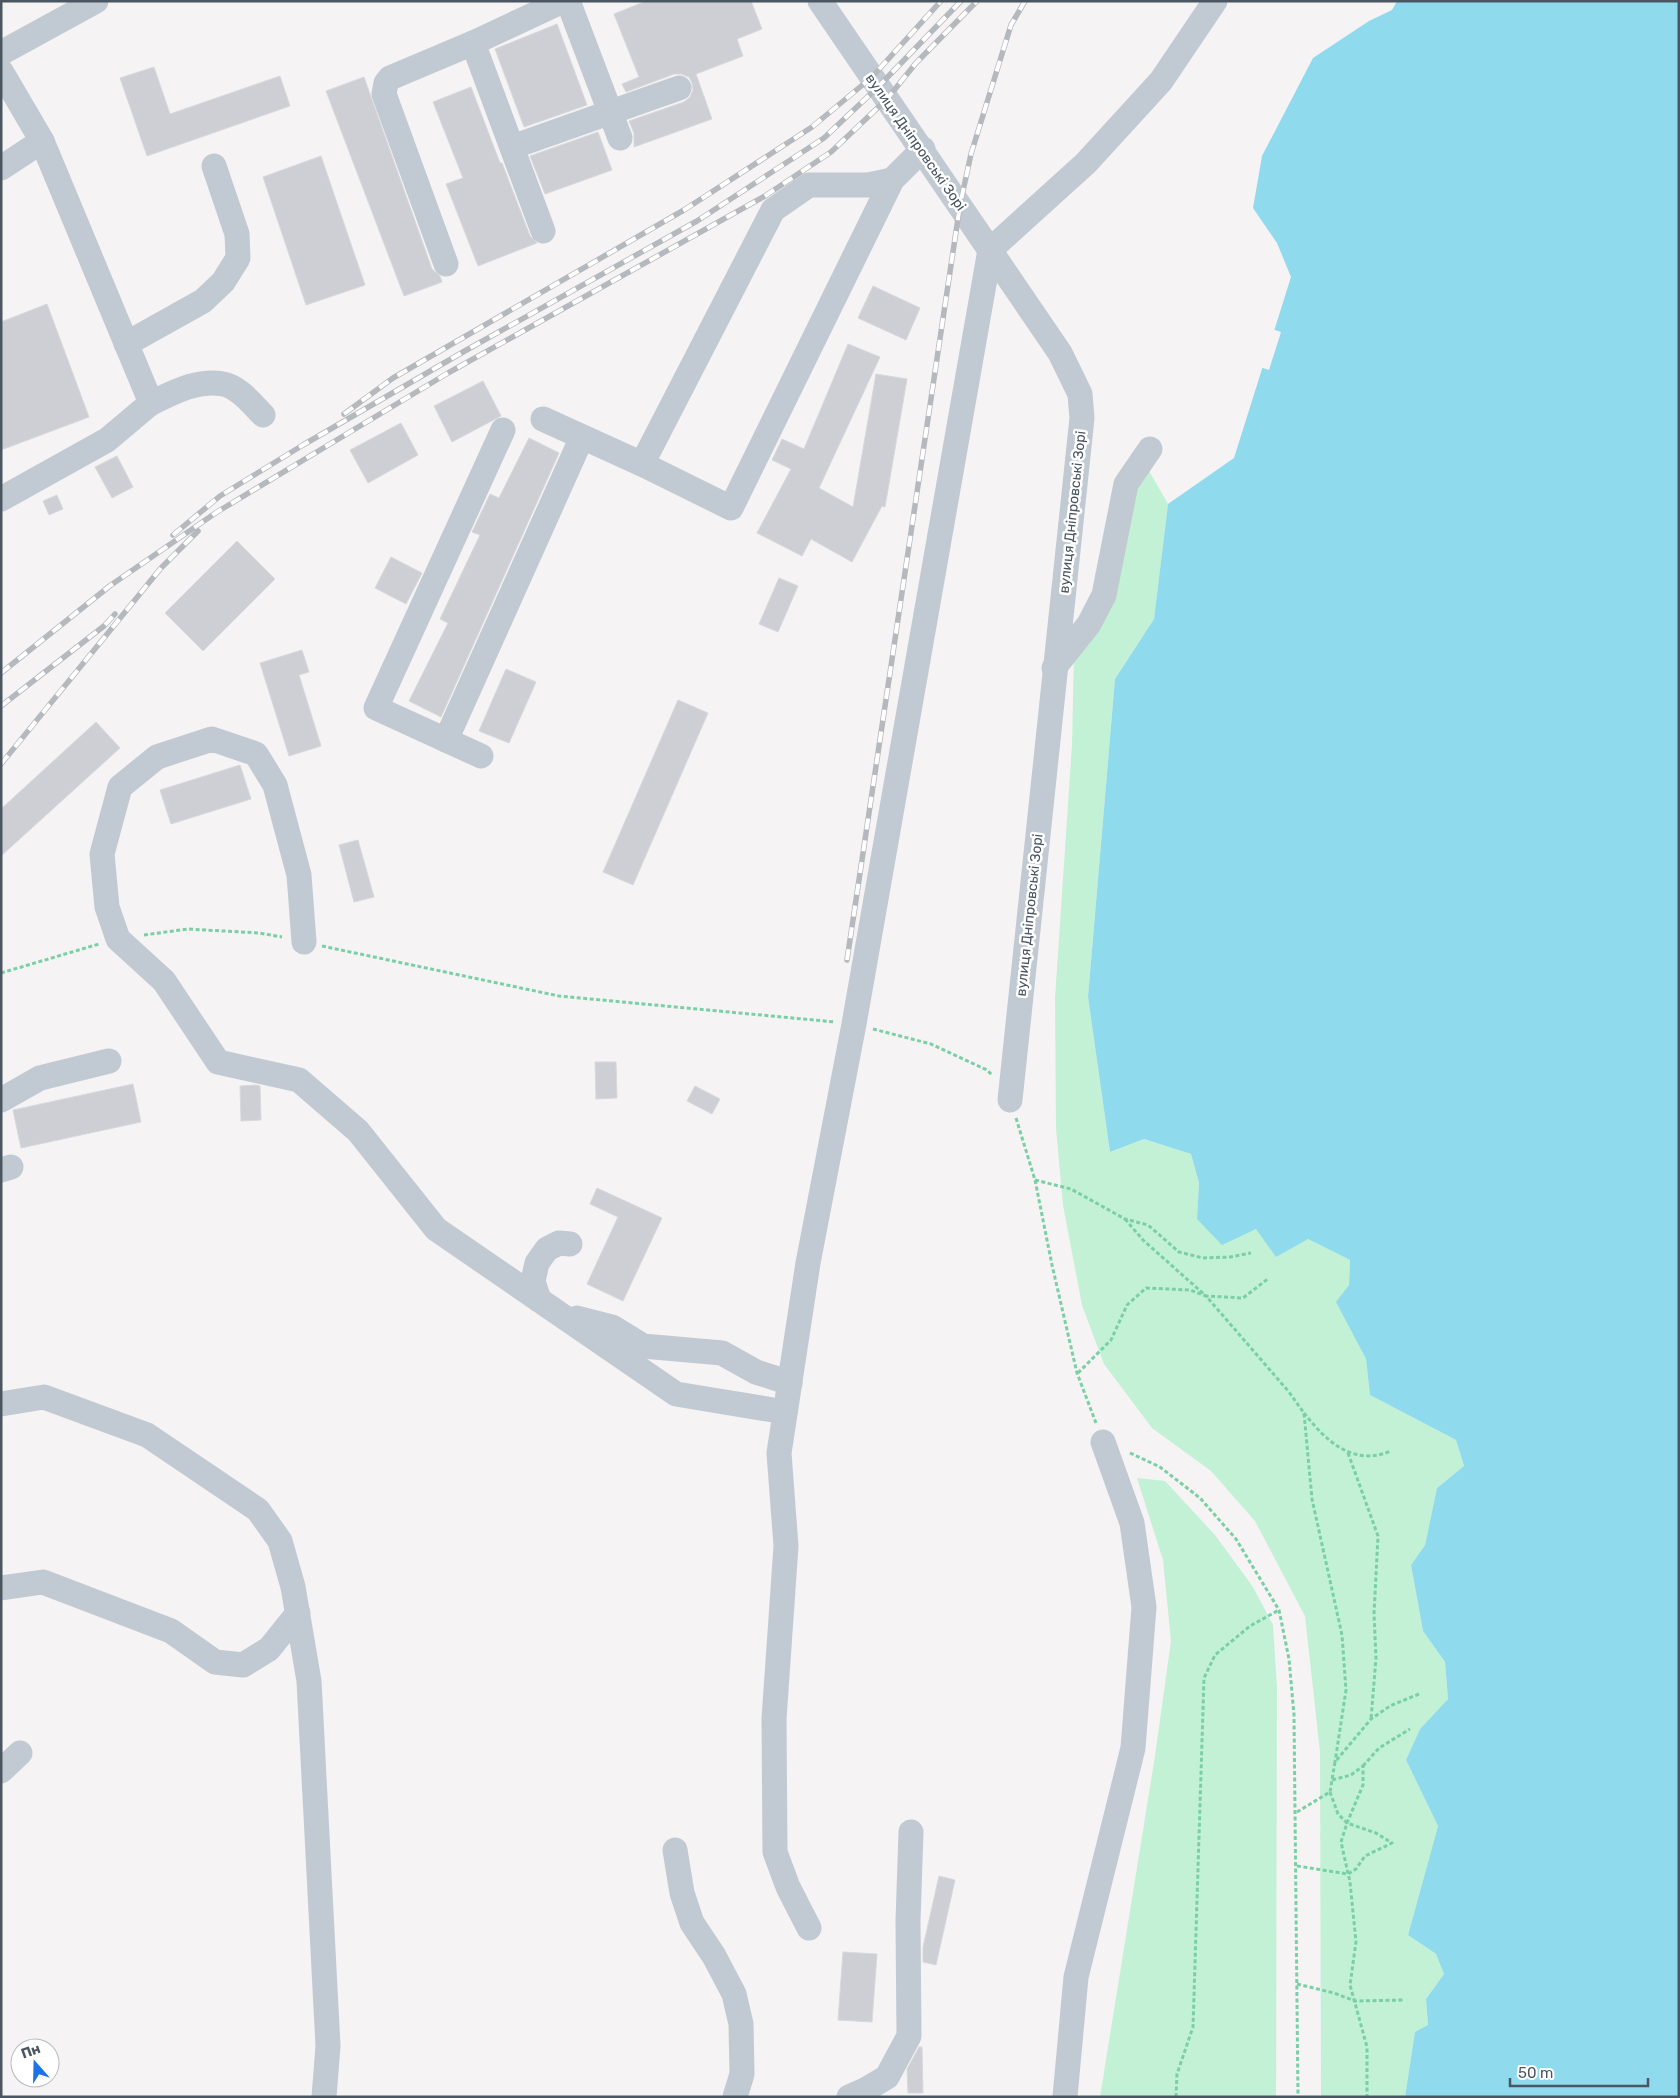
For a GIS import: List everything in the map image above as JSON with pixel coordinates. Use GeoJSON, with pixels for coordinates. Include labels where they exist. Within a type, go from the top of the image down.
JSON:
{"type":"FeatureCollection","features":[{"type":"Feature","properties":{"kind":"street"},"geometry":{"type":"LineString","coordinates":[[1,53],[96,1]]}},
{"type":"Feature","properties":{"kind":"street"},"geometry":{"type":"LineString","coordinates":[[446,264],[384,94],[384,86],[390,78],[473,43],[563,1]]}},
{"type":"Feature","properties":{"kind":"street"},"geometry":{"type":"LineString","coordinates":[[568,1],[620,138]]}},
{"type":"Feature","properties":{"kind":"street","name":"вулиця Дніпровські Зорі"},"geometry":{"type":"LineString","coordinates":[[820,1],[923,149],[1060,353],[1080,394],[1082,418],[1054,668],[1010,1100]]}},
{"type":"Feature","properties":{"kind":"street"},"geometry":{"type":"LineString","coordinates":[[808,1928],[788,1887],[775,1852],[774,1719],[786,1546],[779,1453],[808,1263],[854,1024],[990,250],[1086,163],[1105,143],[1160,81],[1215,1]]}},
{"type":"Feature","properties":{"kind":"street"},"geometry":{"type":"LineString","coordinates":[[473,43],[543,231]]}},
{"type":"Feature","properties":{"kind":"street"},"geometry":{"type":"LineString","coordinates":[[1,71],[42,141],[151,403]]}},
{"type":"Feature","properties":{"kind":"street"},"geometry":{"type":"LineString","coordinates":[[512,147],[679,88]]}},
{"type":"Feature","properties":{"kind":"street"},"geometry":{"type":"LineString","coordinates":[[1,168],[42,141]]}},
{"type":"Feature","properties":{"kind":"street"},"geometry":{"type":"LineString","coordinates":[[543,419],[642,464],[731,508],[892,180],[923,149]]}},
{"type":"Feature","properties":{"kind":"street"},"geometry":{"type":"LineString","coordinates":[[126,344],[203,301],[223,282],[238,258],[237,234],[214,166]]}},
{"type":"Feature","properties":{"kind":"street"},"geometry":{"type":"LineString","coordinates":[[642,464],[772,210],[810,185],[868,185],[892,180]]}},
{"type":"Feature","properties":{"kind":"street"},"geometry":{"type":"LineString","coordinates":[[1,499],[107,440],[151,403],[191,385],[223,384],[242,394],[264,415]]}},
{"type":"Feature","properties":{"kind":"street"},"geometry":{"type":"LineString","coordinates":[[481,756],[376,708],[503,430]]}},
{"type":"Feature","properties":{"kind":"street"},"geometry":{"type":"LineString","coordinates":[[446,740],[582,437]]}},
{"type":"Feature","properties":{"kind":"street"},"geometry":{"type":"LineString","coordinates":[[1054,668],[1088,624],[1104,595],[1126,484],[1150,449]]}},
{"type":"Feature","properties":{"kind":"street"},"geometry":{"type":"LineString","coordinates":[[304,942],[299,876],[275,785],[256,754],[212,739],[157,757],[120,787],[102,854],[107,906],[118,939],[164,980],[218,1062],[299,1080],[358,1131],[436,1228],[676,1394],[786,1412]]}},
{"type":"Feature","properties":{"kind":"street"},"geometry":{"type":"LineString","coordinates":[[1,1100],[40,1078],[109,1062]]}},
{"type":"Feature","properties":{"kind":"street"},"geometry":{"type":"LineString","coordinates":[[539,1300],[533,1281],[538,1263],[547,1249],[559,1243],[570,1244]]}},
{"type":"Feature","properties":{"kind":"street"},"geometry":{"type":"LineString","coordinates":[[560,1314],[612,1327],[643,1346],[722,1353],[756,1372],[790,1383]]}},
{"type":"Feature","properties":{"kind":"street"},"geometry":{"type":"LineString","coordinates":[[1,1404],[44,1398],[147,1435],[258,1510],[280,1541],[293,1587],[309,1681],[328,2046],[324,2097]]}},
{"type":"Feature","properties":{"kind":"street"},"geometry":{"type":"LineString","coordinates":[[1065,2097],[1076,1978],[1133,1748],[1144,1607],[1132,1523],[1103,1442]]}},
{"type":"Feature","properties":{"kind":"street"},"geometry":{"type":"LineString","coordinates":[[1,1588],[43,1582],[171,1631],[214,1662],[243,1666],[269,1648],[298,1613]]}},
{"type":"Feature","properties":{"kind":"street"},"geometry":{"type":"LineString","coordinates":[[1,1771],[20,1753]]}},
{"type":"Feature","properties":{"kind":"street"},"geometry":{"type":"LineString","coordinates":[[849,2097],[865,2090],[887,2076],[909,2036],[908,1921],[912,1832]]}},
{"type":"Feature","properties":{"kind":"street"},"geometry":{"type":"LineString","coordinates":[[675,1850],[682,1893],[692,1923],[714,1956],[734,1994],[741,2024],[742,2074],[735,2097]]}},
{"type":"Feature","properties":{"kind":"path"},"geometry":{"type":"LineString","coordinates":[[1,973],[118,939],[188,930],[259,933],[559,996],[854,1024],[931,1044],[987,1070],[1007,1088],[1035,1180],[1077,1374],[1103,1442],[1160,1466],[1200,1498],[1236,1539],[1279,1610],[1290,1659],[1294,1715],[1298,2097]]}},
{"type":"Feature","properties":{"kind":"path"},"geometry":{"type":"LineString","coordinates":[[1035,1180],[1071,1189],[1125,1219],[1148,1225],[1179,1252],[1203,1258],[1230,1257],[1251,1253]]}},
{"type":"Feature","properties":{"kind":"path"},"geometry":{"type":"LineString","coordinates":[[1125,1219],[1143,1240],[1206,1296],[1289,1392],[1321,1434],[1348,1453],[1378,1457],[1391,1452]]}},
{"type":"Feature","properties":{"kind":"path"},"geometry":{"type":"LineString","coordinates":[[1077,1374],[1111,1340],[1127,1305],[1146,1288],[1190,1290],[1206,1296],[1243,1298],[1269,1278]]}},
{"type":"Feature","properties":{"kind":"path"},"geometry":{"type":"LineString","coordinates":[[1297,1866],[1348,1874],[1356,1869],[1365,1856],[1392,1843],[1376,1833],[1347,1823],[1338,1814],[1330,1792],[1346,1690],[1342,1635],[1312,1499],[1304,1413]]}},
{"type":"Feature","properties":{"kind":"path"},"geometry":{"type":"LineString","coordinates":[[1348,1453],[1378,1536],[1374,1614],[1376,1658],[1371,1719]]}},
{"type":"Feature","properties":{"kind":"path"},"geometry":{"type":"LineString","coordinates":[[1176,2097],[1177,2074],[1193,2027],[1204,1678],[1215,1655],[1250,1626],[1279,1610]]}},
{"type":"Feature","properties":{"kind":"path"},"geometry":{"type":"LineString","coordinates":[[1335,1762],[1371,1719],[1390,1706],[1419,1694]]}},
{"type":"Feature","properties":{"kind":"path"},"geometry":{"type":"LineString","coordinates":[[1332,1780],[1351,1775],[1363,1766],[1379,1748],[1410,1729]]}},
{"type":"Feature","properties":{"kind":"path"},"geometry":{"type":"LineString","coordinates":[[1363,1766],[1363,1785],[1341,1842],[1348,1874],[1356,1942],[1350,1985],[1367,2047],[1367,2097]]}},
{"type":"Feature","properties":{"kind":"path"},"geometry":{"type":"LineString","coordinates":[[1296,1812],[1330,1792]]}},
{"type":"Feature","properties":{"kind":"path"},"geometry":{"type":"LineString","coordinates":[[1297,1984],[1334,1993],[1355,2001],[1404,2000]]}},
{"type":"Feature","properties":{"kind":"green space"},"geometry":{"type":"Polygon","coordinates":[[[1149,471],[1168,504],[1154,619],[1115,679],[1088,997],[1110,1152],[1144,1139],[1191,1154],[1199,1183],[1197,1219],[1308,1239],[1350,1260],[1349,1285],[1337,1303],[1366,1359],[1370,1395],[1456,1440],[1464,1466],[1437,1488],[1425,1545],[1411,1565],[1423,1631],[1445,1662],[1448,1699],[1420,1729],[1406,1760],[1438,1826],[1408,1935],[1436,1954],[1444,1974],[1426,1999],[1428,2026],[1415,2033],[1405,2097],[1321,2097],[1320,1752],[1305,1616],[1255,1521],[1211,1471],[1152,1428],[1104,1364],[1082,1305],[1063,1205],[1056,1128],[1055,998],[1072,745],[1074,653],[1135,488],[1149,471]]]}},
{"type":"Feature","properties":{"kind":"green space"},"geometry":{"type":"Polygon","coordinates":[[[1137,1478],[1165,1481],[1215,1535],[1253,1587],[1273,1625],[1277,1688],[1276,2097],[1100,2097],[1155,1756],[1171,1641],[1163,1560],[1137,1478]]]}},
{"type":"Feature","properties":{"kind":"water"},"geometry":{"type":"Polygon","coordinates":[[[1397,1],[1679,1],[1679,2097],[1405,2097],[1415,2032],[1428,2025],[1426,1999],[1444,1974],[1436,1954],[1408,1935],[1438,1826],[1406,1760],[1420,1729],[1448,1699],[1445,1662],[1423,1631],[1411,1565],[1425,1545],[1437,1488],[1464,1466],[1456,1440],[1370,1395],[1366,1359],[1336,1302],[1349,1285],[1350,1260],[1308,1239],[1276,1257],[1256,1229],[1222,1245],[1197,1219],[1199,1183],[1191,1154],[1144,1139],[1110,1152],[1088,997],[1115,679],[1154,619],[1168,504],[1234,458],[1291,277],[1277,243],[1253,208],[1262,156],[1313,58],[1369,21],[1392,10],[1397,1]]]}},
{"type":"Feature","properties":{"kind":"pier"},"geometry":{"type":"Polygon","coordinates":[[[1272,329],[1281,332],[1269,370],[1260,367],[1272,329]]]}},
{"type":"Feature","properties":{"kind":"building"},"geometry":{"type":"Polygon","coordinates":[[[646,1],[751,1],[762,29],[737,39],[743,56],[696,74],[712,119],[634,147],[634,133],[629,121],[684,102],[690,97],[693,90],[689,77],[674,74],[626,92],[622,84],[639,77],[614,14],[646,1]]]}},
{"type":"Feature","properties":{"kind":"building"},"geometry":{"type":"Polygon","coordinates":[[[557,24],[587,105],[524,127],[495,49],[557,24]]]}},
{"type":"Feature","properties":{"kind":"building"},"geometry":{"type":"Polygon","coordinates":[[[154,67],[170,114],[280,76],[290,106],[147,156],[120,78],[154,67]]]}},
{"type":"Feature","properties":{"kind":"building"},"geometry":{"type":"Polygon","coordinates":[[[364,77],[432,269],[440,276],[442,282],[404,296],[326,91],[364,77]]]}},
{"type":"Feature","properties":{"kind":"building"},"geometry":{"type":"Polygon","coordinates":[[[471,87],[530,236],[537,243],[478,266],[446,184],[463,178],[433,102],[471,87]]]}},
{"type":"Feature","properties":{"kind":"building"},"geometry":{"type":"Polygon","coordinates":[[[598,132],[612,170],[545,194],[530,156],[598,132]]]}},
{"type":"Feature","properties":{"kind":"building"},"geometry":{"type":"Polygon","coordinates":[[[321,156],[365,285],[306,305],[263,177],[321,156]]]}},
{"type":"Feature","properties":{"kind":"building"},"geometry":{"type":"Polygon","coordinates":[[[873,286],[920,308],[906,340],[858,318],[873,286]]]}},
{"type":"Feature","properties":{"kind":"building"},"geometry":{"type":"Polygon","coordinates":[[[47,304],[89,417],[1,450],[1,322],[47,304]]]}},
{"type":"Feature","properties":{"kind":"building"},"geometry":{"type":"Polygon","coordinates":[[[848,344],[880,357],[819,488],[853,507],[876,374],[907,379],[885,507],[882,506],[852,562],[811,539],[802,556],[757,533],[791,469],[772,460],[782,439],[804,449],[848,344]]]}},
{"type":"Feature","properties":{"kind":"building"},"geometry":{"type":"Polygon","coordinates":[[[483,381],[501,416],[452,442],[434,406],[483,381]]]}},
{"type":"Feature","properties":{"kind":"building"},"geometry":{"type":"Polygon","coordinates":[[[401,423],[418,455],[368,483],[350,450],[401,423]]]}},
{"type":"Feature","properties":{"kind":"building"},"geometry":{"type":"Polygon","coordinates":[[[529,438],[559,453],[441,717],[409,701],[448,623],[440,619],[480,535],[472,532],[490,494],[499,498],[529,438]]]}},
{"type":"Feature","properties":{"kind":"building"},"geometry":{"type":"Polygon","coordinates":[[[117,456],[133,487],[112,498],[95,467],[117,456]]]}},
{"type":"Feature","properties":{"kind":"building"},"geometry":{"type":"Polygon","coordinates":[[[57,495],[63,509],[49,515],[43,501],[57,495]]]}},
{"type":"Feature","properties":{"kind":"building"},"geometry":{"type":"Polygon","coordinates":[[[237,541],[275,579],[203,651],[165,613],[237,541]]]}},
{"type":"Feature","properties":{"kind":"building"},"geometry":{"type":"Polygon","coordinates":[[[391,557],[422,573],[406,604],[375,588],[391,557]]]}},
{"type":"Feature","properties":{"kind":"building"},"geometry":{"type":"Polygon","coordinates":[[[779,578],[798,586],[778,632],[759,624],[779,578]]]}},
{"type":"Feature","properties":{"kind":"building"},"geometry":{"type":"Polygon","coordinates":[[[302,650],[309,672],[299,675],[321,746],[289,756],[260,663],[302,650]]]}},
{"type":"Feature","properties":{"kind":"building"},"geometry":{"type":"Polygon","coordinates":[[[506,669],[536,682],[509,743],[479,731],[506,669]]]}},
{"type":"Feature","properties":{"kind":"building"},"geometry":{"type":"Polygon","coordinates":[[[678,700],[708,713],[633,885],[603,872],[678,700]]]}},
{"type":"Feature","properties":{"kind":"building"},"geometry":{"type":"Polygon","coordinates":[[[96,722],[120,748],[1,856],[1,809],[96,722]]]}},
{"type":"Feature","properties":{"kind":"building"},"geometry":{"type":"Polygon","coordinates":[[[240,765],[251,799],[171,824],[160,790],[240,765]]]}},
{"type":"Feature","properties":{"kind":"building"},"geometry":{"type":"Polygon","coordinates":[[[358,840],[374,897],[354,902],[339,845],[358,840]]]}},
{"type":"Feature","properties":{"kind":"building"},"geometry":{"type":"Polygon","coordinates":[[[595,1062],[616,1062],[617,1098],[596,1099],[595,1062]]]}},
{"type":"Feature","properties":{"kind":"building"},"geometry":{"type":"Polygon","coordinates":[[[133,1084],[141,1122],[21,1148],[13,1110],[133,1084]]]}},
{"type":"Feature","properties":{"kind":"building"},"geometry":{"type":"Polygon","coordinates":[[[240,1086],[260,1086],[261,1120],[241,1121],[240,1086]]]}},
{"type":"Feature","properties":{"kind":"building"},"geometry":{"type":"Polygon","coordinates":[[[695,1086],[720,1099],[712,1114],[687,1101],[695,1086]]]}},
{"type":"Feature","properties":{"kind":"building"},"geometry":{"type":"Polygon","coordinates":[[[597,1188],[662,1218],[623,1301],[587,1284],[618,1217],[590,1204],[597,1188]]]}},
{"type":"Feature","properties":{"kind":"building"},"geometry":{"type":"Polygon","coordinates":[[[939,1876],[955,1880],[936,1965],[923,1962],[923,1947],[939,1876]]]}},
{"type":"Feature","properties":{"kind":"building"},"geometry":{"type":"Polygon","coordinates":[[[843,1952],[877,1954],[872,2022],[838,2020],[843,1952]]]}},
{"type":"Feature","properties":{"kind":"building"},"geometry":{"type":"Polygon","coordinates":[[[919,2047],[922,2047],[923,2093],[908,2093],[907,2069],[919,2047]]]}},
{"type":"Feature","properties":{"kind":"railway"},"geometry":{"type":"LineString","coordinates":[[344,414],[393,378],[684,210],[812,127],[872,77],[941,1]]}},
{"type":"Feature","properties":{"kind":"railway"},"geometry":{"type":"LineString","coordinates":[[173,535],[220,496],[303,445],[463,352],[697,221],[824,138],[878,87],[961,1]]}},
{"type":"Feature","properties":{"kind":"railway"},"geometry":{"type":"LineString","coordinates":[[1,673],[111,585],[217,512],[448,373],[765,196],[831,152],[887,99],[916,63],[977,1]]}},
{"type":"Feature","properties":{"kind":"railway"},"geometry":{"type":"LineString","coordinates":[[847,960],[960,205],[971,154],[1011,25],[1025,1]]}},
{"type":"Feature","properties":{"kind":"railway"},"geometry":{"type":"LineString","coordinates":[[1,764],[161,568],[198,531]]}},
{"type":"Feature","properties":{"kind":"railway"},"geometry":{"type":"LineString","coordinates":[[1,706],[104,626],[115,614]]}}]}
